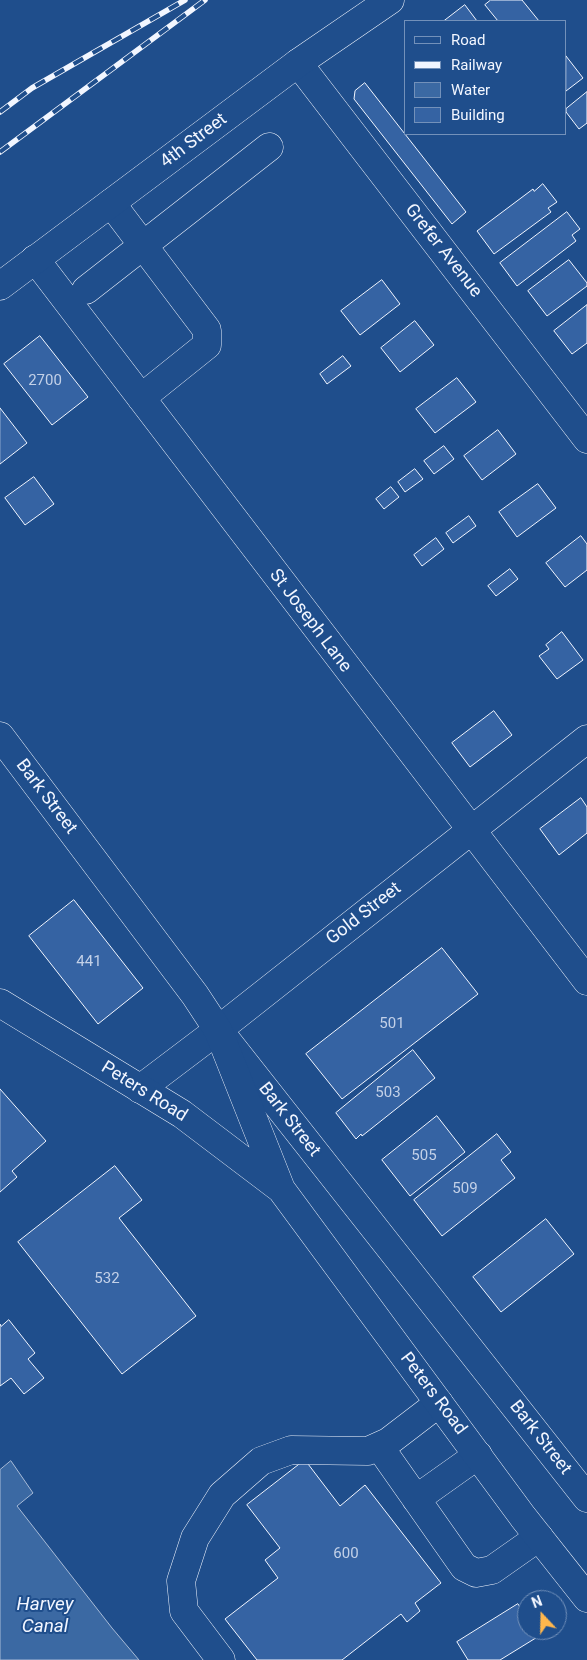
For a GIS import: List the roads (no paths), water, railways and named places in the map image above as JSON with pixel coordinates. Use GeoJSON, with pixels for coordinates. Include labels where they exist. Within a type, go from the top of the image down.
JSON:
{"type":"FeatureCollection","features":[{"type":"Feature","properties":{"kind":"street","name":"4th Street"},"geometry":{"type":"LineString","coordinates":[[0,286],[298,63],[390,0]]}},
{"type":"Feature","properties":{"kind":"street","name":"Grefer Avenue"},"geometry":{"type":"LineString","coordinates":[[298,63],[587,439]]}},
{"type":"Feature","properties":{"kind":"street"},"geometry":{"type":"LineString","coordinates":[[86,290],[270,147]]}},
{"type":"Feature","properties":{"kind":"street"},"geometry":{"type":"LineString","coordinates":[[111,203],[207,330],[208,345],[141,398]]}},
{"type":"Feature","properties":{"kind":"street","name":"St Joseph Lane"},"geometry":{"type":"LineString","coordinates":[[35,259],[587,981]]}},
{"type":"Feature","properties":{"kind":"street","name":"Bark Street"},"geometry":{"type":"LineString","coordinates":[[0,736],[195,995],[218,1030],[587,1498]]}},
{"type":"Feature","properties":{"kind":"street","name":"Gold Street"},"geometry":{"type":"LineString","coordinates":[[140,1089],[218,1030],[587,739]]}},
{"type":"Feature","properties":{"kind":"street","name":"Peters Road"},"geometry":{"type":"LineString","coordinates":[[0,1003],[182,1114],[281,1189]]}},
{"type":"Feature","properties":{"kind":"street","name":"Peters Road"},"geometry":{"type":"LineString","coordinates":[[218,1030],[281,1189],[539,1537],[587,1598]]}},
{"type":"Feature","properties":{"kind":"street"},"geometry":{"type":"LineString","coordinates":[[221,1660],[184,1612],[181,1581],[195,1538],[222,1495],[262,1461],[291,1450],[368,1451],[388,1442],[439,1403]]}},
{"type":"Feature","properties":{"kind":"street"},"geometry":{"type":"LineString","coordinates":[[379,1446],[464,1567],[476,1573],[492,1570],[539,1537]]}},
{"type":"Feature","properties":{"kind":"street"},"geometry":{"type":"LineString","coordinates":[[416,1499],[478,1455]]}},
{"type":"Feature","properties":{"kind":"water","name":"Harvey Canal"},"geometry":{"type":"Polygon","coordinates":[[[11,1461],[33,1493],[17,1506],[139,1660],[0,1660],[0,1470],[11,1461]]]}},
{"type":"Feature","properties":{"kind":"railway"},"geometry":{"type":"LineString","coordinates":[[0,112],[32,88],[185,0]]}},
{"type":"Feature","properties":{"kind":"railway"},"geometry":{"type":"LineString","coordinates":[[0,152],[205,0]]}}]}
